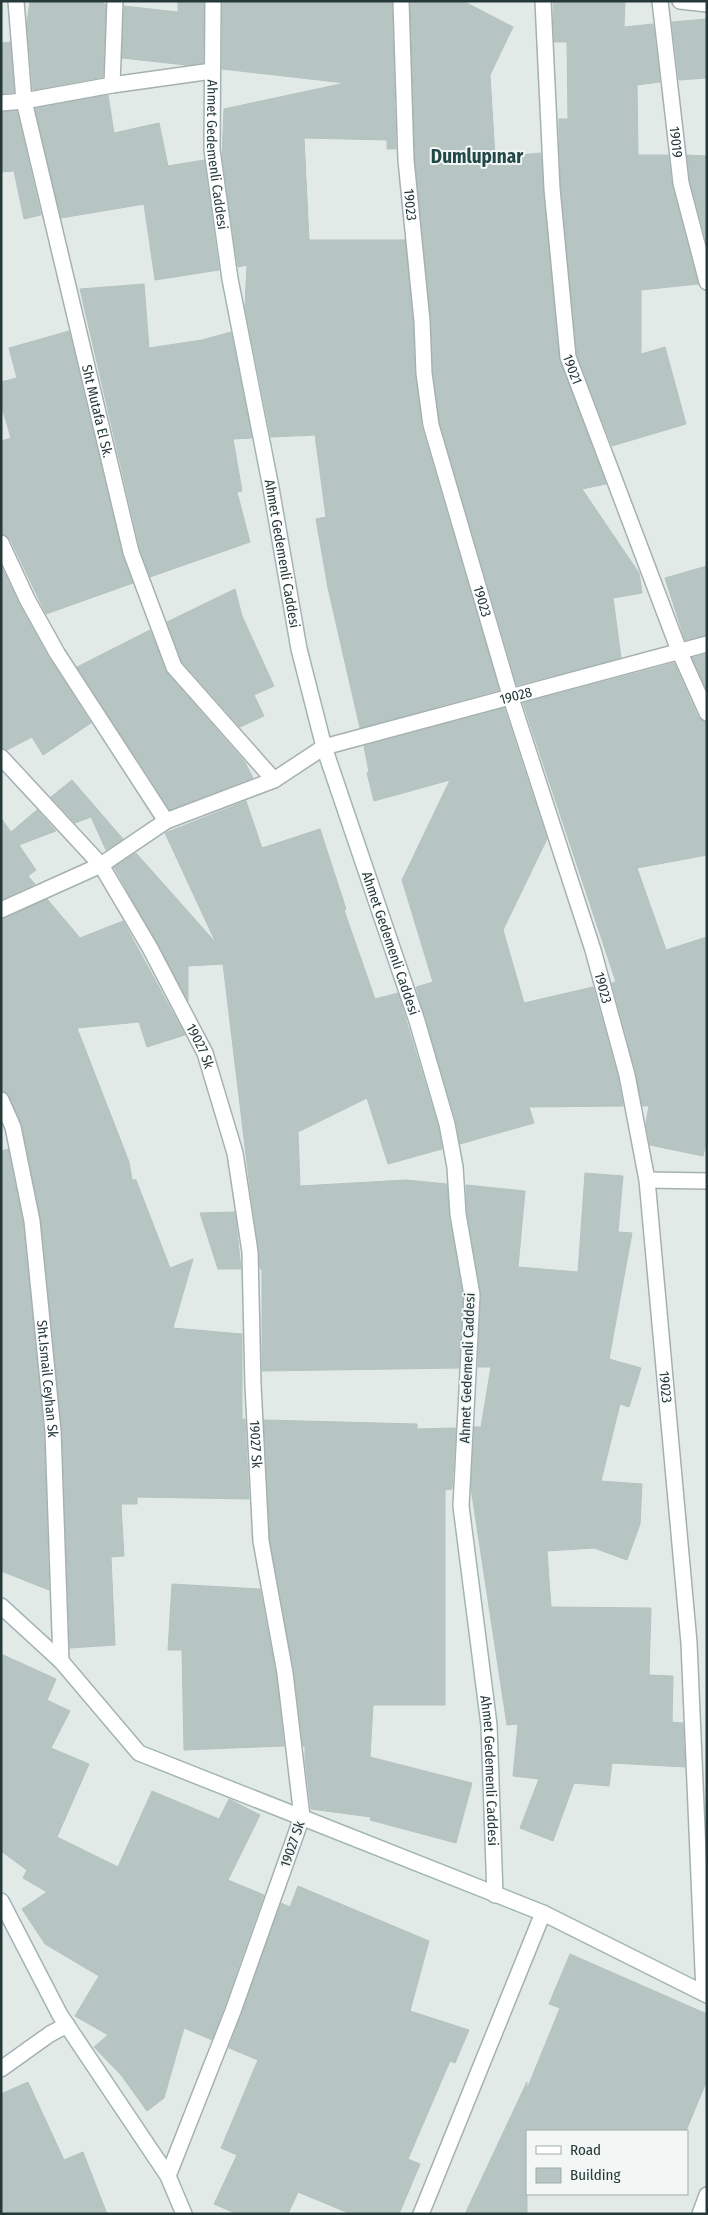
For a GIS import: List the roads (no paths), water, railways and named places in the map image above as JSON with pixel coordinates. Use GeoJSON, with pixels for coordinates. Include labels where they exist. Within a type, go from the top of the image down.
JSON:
{"type":"FeatureCollection","features":[{"type":"Feature","properties":{"kind":"street","name":"Sht Mutafa El Sk."},"geometry":{"type":"LineString","coordinates":[[16,1],[24,101],[131,552],[174,667],[274,780]]}},
{"type":"Feature","properties":{"kind":"street"},"geometry":{"type":"LineString","coordinates":[[112,85],[115,1]]}},
{"type":"Feature","properties":{"kind":"street","name":"Ahmet Gedemenli Caddesi"},"geometry":{"type":"LineString","coordinates":[[213,1],[212,150],[230,279],[271,488],[299,649],[324,747],[417,1021],[447,1124],[455,1167],[458,1214],[472,1294],[462,1506],[489,1725],[495,1895]]}},
{"type":"Feature","properties":{"kind":"street","name":"19023"},"geometry":{"type":"LineString","coordinates":[[401,1],[406,160],[422,322],[424,373],[431,425],[510,696],[592,950],[627,1075],[647,1180],[689,1643],[705,1994]]}},
{"type":"Feature","properties":{"kind":"street","name":"19021"},"geometry":{"type":"LineString","coordinates":[[543,1],[552,190],[568,357],[680,652],[707,713]]}},
{"type":"Feature","properties":{"kind":"street","name":"19019"},"geometry":{"type":"LineString","coordinates":[[660,1],[681,183],[707,282]]}},
{"type":"Feature","properties":{"kind":"street"},"geometry":{"type":"LineString","coordinates":[[684,2],[707,4]]}},
{"type":"Feature","properties":{"kind":"street"},"geometry":{"type":"LineString","coordinates":[[1,103],[212,71]]}},
{"type":"Feature","properties":{"kind":"street"},"geometry":{"type":"LineString","coordinates":[[1,542],[27,599],[57,654],[166,822]]}},
{"type":"Feature","properties":{"kind":"street","name":"19028"},"geometry":{"type":"LineString","coordinates":[[1,910],[101,865],[166,822],[274,780],[324,747],[707,644]]}},
{"type":"Feature","properties":{"kind":"street","name":"19027 Sk"},"geometry":{"type":"LineString","coordinates":[[1,757],[101,865],[150,948],[205,1053],[235,1153],[250,1252],[253,1385],[261,1541],[285,1673],[302,1817],[233,2012],[168,2176]]}},
{"type":"Feature","properties":{"kind":"street","name":"Sht.Ismail Ceyhan Sk"},"geometry":{"type":"LineString","coordinates":[[1,1100],[13,1127],[32,1221],[53,1432],[61,1661]]}},
{"type":"Feature","properties":{"kind":"street"},"geometry":{"type":"LineString","coordinates":[[647,1180],[707,1181]]}},
{"type":"Feature","properties":{"kind":"street"},"geometry":{"type":"LineString","coordinates":[[1,1606],[61,1661],[139,1753],[543,1913],[705,1994]]}},
{"type":"Feature","properties":{"kind":"street"},"geometry":{"type":"LineString","coordinates":[[1,1901],[67,2025],[168,2176],[184,2214]]}},
{"type":"Feature","properties":{"kind":"street"},"geometry":{"type":"LineString","coordinates":[[421,2214],[543,1913]]}},
{"type":"Feature","properties":{"kind":"street"},"geometry":{"type":"LineString","coordinates":[[1,2069],[50,2034],[67,2025]]}},
{"type":"Feature","properties":{"kind":"street"},"geometry":{"type":"LineString","coordinates":[[700,2214],[707,2195]]}},
{"type":"Feature","properties":{"kind":"district","name":"Dumlupınar"},"geometry":{"type":"Point","coordinates":[477,156]}}]}
